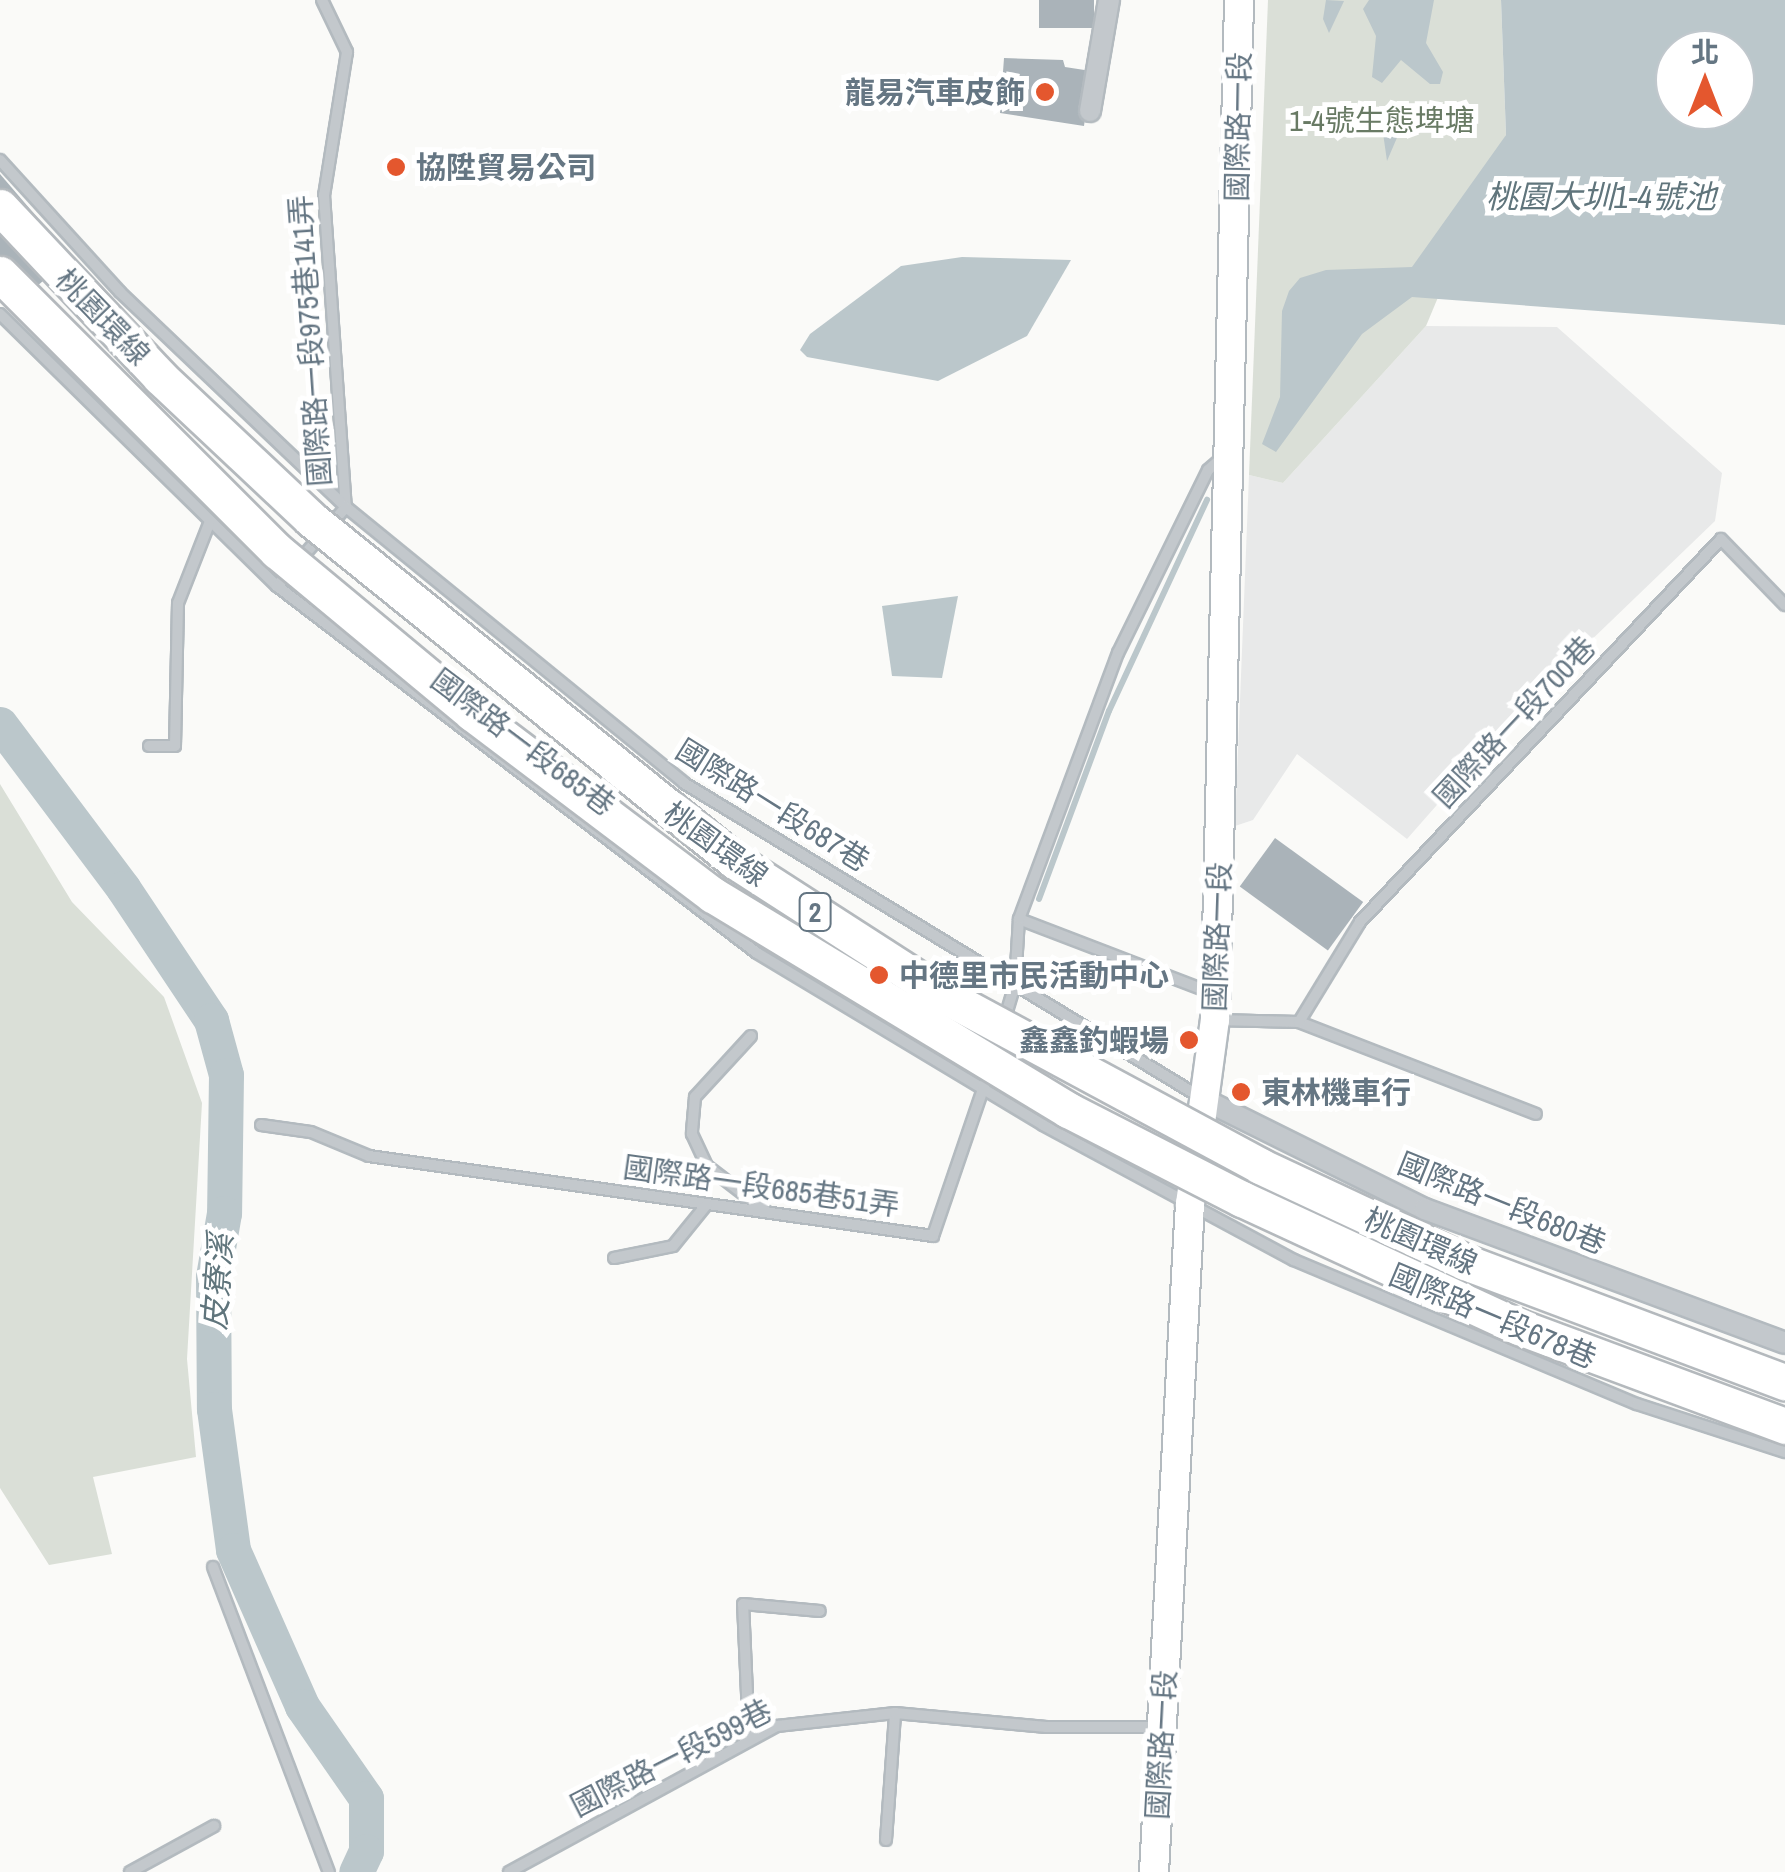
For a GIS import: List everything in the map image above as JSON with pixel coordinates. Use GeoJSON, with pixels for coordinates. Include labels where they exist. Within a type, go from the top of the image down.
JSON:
{"type":"FeatureCollection","features":[{"type":"Feature","properties":{"kind":"highway","name":"桃園環線"},"geometry":{"type":"LineString","coordinates":[[0,207],[160,377],[312,519],[736,861],[941,994],[1260,1166],[1464,1262],[1785,1382]]}},
{"type":"Feature","properties":{"kind":"highway","name":"桃園環線"},"geometry":{"type":"LineString","coordinates":[[0,274],[277,551],[472,713],[713,895],[1068,1110],[1242,1200],[1518,1327],[1785,1426]]}},
{"type":"Feature","properties":{"kind":"street"},"geometry":{"type":"LineString","coordinates":[[1090,111],[1108,0]]}},
{"type":"Feature","properties":{"kind":"street","name":"國際路一段"},"geometry":{"type":"LineString","coordinates":[[1154,1872],[1190,1204],[1215,1007],[1239,0]]}},
{"type":"Feature","properties":{"kind":"street","name":"國際路一段680巷"},"geometry":{"type":"LineString","coordinates":[[1205,1100],[1425,1209],[1785,1343]]}},
{"type":"Feature","properties":{"kind":"lane","name":"國際路一段975巷141弄"},"geometry":{"type":"LineString","coordinates":[[322,0],[348,52],[324,195],[346,508]]}},
{"type":"Feature","properties":{"kind":"lane","name":"國際路一段687巷"},"geometry":{"type":"LineString","coordinates":[[0,160],[120,292],[346,508],[684,783],[1205,1100]]}},
{"type":"Feature","properties":{"kind":"lane","name":"國際路一段685巷"},"geometry":{"type":"LineString","coordinates":[[0,314],[209,524],[277,586],[757,953],[984,1089],[1190,1204]]}},
{"type":"Feature","properties":{"kind":"lane","name":"國際路一段685巷51弄"},"geometry":{"type":"LineString","coordinates":[[260,1125],[310,1132],[369,1156],[933,1236],[984,1089],[1015,984],[1019,919],[1118,653],[1208,470],[1231,450]]}},
{"type":"Feature","properties":{"kind":"lane"},"geometry":{"type":"LineString","coordinates":[[277,586],[346,508]]}},
{"type":"Feature","properties":{"kind":"lane"},"geometry":{"type":"LineString","coordinates":[[149,746],[175,746],[178,603],[209,524]]}},
{"type":"Feature","properties":{"kind":"lane","name":"國際路一段700巷"},"geometry":{"type":"LineString","coordinates":[[1299,1022],[1360,922],[1722,538],[1785,605]]}},
{"type":"Feature","properties":{"kind":"lane"},"geometry":{"type":"LineString","coordinates":[[1019,919],[1215,1007],[1299,1022],[1536,1114]]}},
{"type":"Feature","properties":{"kind":"lane"},"geometry":{"type":"LineString","coordinates":[[751,1036],[695,1097],[692,1134],[707,1166],[768,1212]]}},
{"type":"Feature","properties":{"kind":"lane"},"geometry":{"type":"LineString","coordinates":[[614,1258],[672,1246],[707,1204]]}},
{"type":"Feature","properties":{"kind":"lane","name":"國際路一段678巷"},"geometry":{"type":"LineString","coordinates":[[1190,1204],[1294,1260],[1637,1404],[1785,1452]]}},
{"type":"Feature","properties":{"kind":"lane"},"geometry":{"type":"LineString","coordinates":[[213,1567],[329,1872]]}},
{"type":"Feature","properties":{"kind":"lane"},"geometry":{"type":"LineString","coordinates":[[749,1740],[743,1604],[820,1611]]}},
{"type":"Feature","properties":{"kind":"lane"},"geometry":{"type":"LineString","coordinates":[[886,1840],[895,1713]]}},
{"type":"Feature","properties":{"kind":"lane","name":"國際路一段599巷"},"geometry":{"type":"LineString","coordinates":[[509,1872],[777,1726],[895,1713],[1046,1727],[1163,1727]]}},
{"type":"Feature","properties":{"kind":"lane"},"geometry":{"type":"LineString","coordinates":[[130,1872],[214,1826]]}},
{"type":"Feature","properties":{"kind":"shaded area"},"geometry":{"type":"Polygon","coordinates":[[[1426,326],[1557,327],[1722,473],[1715,521],[1531,698],[1407,839],[1297,754],[1253,820],[1235,826],[1249,475],[1283,483],[1426,326]]]}},
{"type":"Feature","properties":{"kind":"green space","name":"1-4號生態埤塘"},"geometry":{"type":"Polygon","coordinates":[[[1268,0],[1501,0],[1506,135],[1426,326],[1283,483],[1249,475],[1268,0]]]}},
{"type":"Feature","properties":{"kind":"green space"},"geometry":{"type":"Polygon","coordinates":[[[0,784],[72,902],[164,997],[202,1103],[187,1359],[196,1457],[93,1477],[112,1554],[49,1565],[0,1488],[0,784]]]}},
{"type":"Feature","properties":{"kind":"water"},"geometry":{"type":"Polygon","coordinates":[[[1326,0],[1344,1],[1329,33],[1323,19],[1326,0]]]}},
{"type":"Feature","properties":{"kind":"water"},"geometry":{"type":"Polygon","coordinates":[[[1369,0],[1434,0],[1426,43],[1443,72],[1440,84],[1430,84],[1401,60],[1382,83],[1372,77],[1376,36],[1363,9],[1369,0]]]}},
{"type":"Feature","properties":{"kind":"water","name":"桃園大圳1-4號池"},"geometry":{"type":"Polygon","coordinates":[[[1501,0],[1785,0],[1785,325],[1412,297],[1362,334],[1276,452],[1262,444],[1280,397],[1282,311],[1289,291],[1300,278],[1326,270],[1412,267],[1506,135],[1501,0]]]}},
{"type":"Feature","properties":{"kind":"water"},"geometry":{"type":"Polygon","coordinates":[[[1392,110],[1418,124],[1399,133],[1387,161],[1381,119],[1392,110]]]}},
{"type":"Feature","properties":{"kind":"water"},"geometry":{"type":"Polygon","coordinates":[[[962,257],[1071,260],[1027,336],[938,381],[807,357],[800,350],[810,334],[901,266],[962,257]]]}},
{"type":"Feature","properties":{"kind":"water"},"geometry":{"type":"Polygon","coordinates":[[[958,596],[942,678],[892,676],[882,606],[958,596]]]}},
{"type":"Feature","properties":{"kind":"building"},"geometry":{"type":"Polygon","coordinates":[[[1039,0],[1094,0],[1094,28],[1039,28],[1039,0]]]}},
{"type":"Feature","properties":{"kind":"building","name":"龍易汽車皮飾"},"geometry":{"type":"Polygon","coordinates":[[[1004,58],[1063,60],[1065,67],[1091,71],[1084,126],[1000,113],[1004,58]]]}},
{"type":"Feature","properties":{"kind":"building"},"geometry":{"type":"Polygon","coordinates":[[[0,174],[71,257],[15,305],[0,287],[0,174]]]}},
{"type":"Feature","properties":{"kind":"building"},"geometry":{"type":"Polygon","coordinates":[[[1275,838],[1363,902],[1328,951],[1240,887],[1275,838]]]}},
{"type":"Feature","properties":{"kind":"waterway"},"geometry":{"type":"LineString","coordinates":[[1039,899],[1109,711],[1207,500]]}},
{"type":"Feature","properties":{"kind":"waterway","name":"皮寮溪"},"geometry":{"type":"LineString","coordinates":[[0,724],[123,888],[211,1020],[226,1075],[224,1213],[213,1277],[214,1409],[233,1550],[302,1706],[366,1798],[366,1851],[356,1872]]}},
{"type":"Feature","properties":{"kind":"place","name":"龍易汽車皮飾"},"geometry":{"type":"Point","coordinates":[1045,92]}},
{"type":"Feature","properties":{"kind":"place","name":"協陞貿易公司"},"geometry":{"type":"Point","coordinates":[396,167]}},
{"type":"Feature","properties":{"kind":"place","name":"中德里市民活動中心"},"geometry":{"type":"Point","coordinates":[879,975]}},
{"type":"Feature","properties":{"kind":"place","name":"鑫鑫釣蝦場"},"geometry":{"type":"Point","coordinates":[1189,1040]}},
{"type":"Feature","properties":{"kind":"place","name":"東林機車行"},"geometry":{"type":"Point","coordinates":[1241,1092]}}]}
